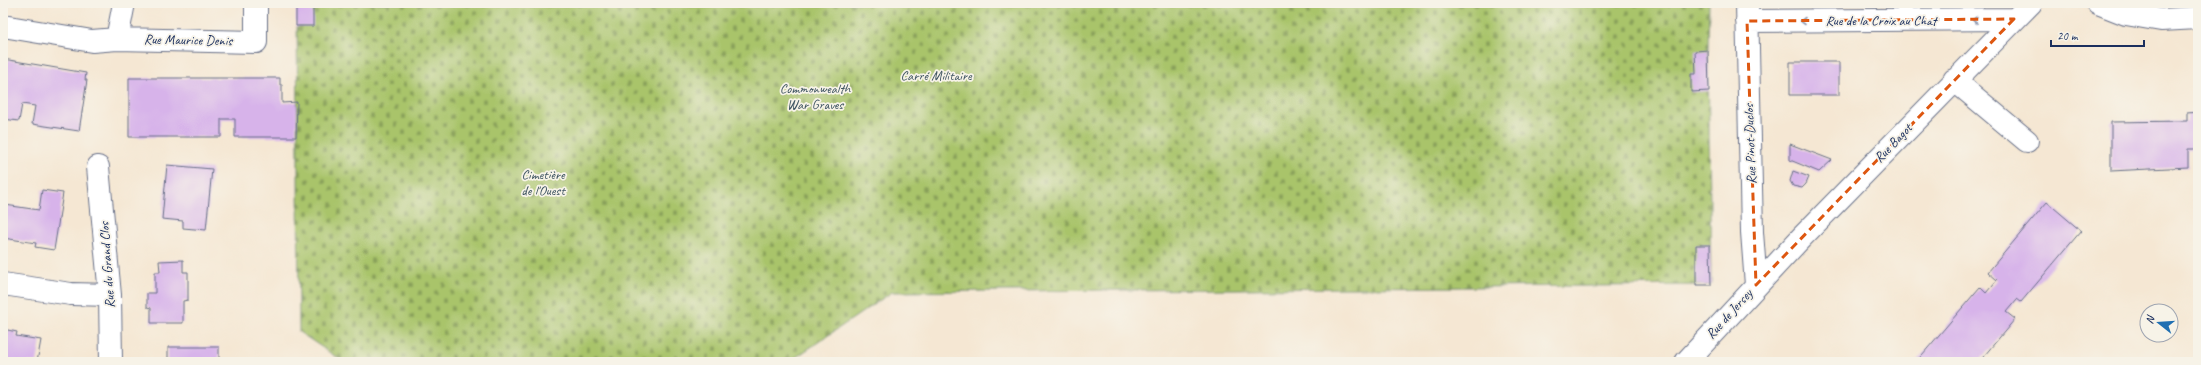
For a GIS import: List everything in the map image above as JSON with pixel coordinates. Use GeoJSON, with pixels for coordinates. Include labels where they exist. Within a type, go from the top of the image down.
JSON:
{"type":"FeatureCollection","features":[{"type":"Feature","properties":{"kind":"street"},"geometry":{"type":"LineString","coordinates":[[3,26],[92,41],[117,38],[124,3]]}},
{"type":"Feature","properties":{"kind":"street","name":"Rue Maurice Denis"},"geometry":{"type":"LineString","coordinates":[[117,38],[256,42],[256,3]]}},
{"type":"Feature","properties":{"kind":"street","name":"Rue Bagot"},"geometry":{"type":"LineString","coordinates":[[1756,285],[1954,80],[2031,3]]}},
{"type":"Feature","properties":{"kind":"street"},"geometry":{"type":"LineString","coordinates":[[2098,3],[2126,14],[2161,20],[2198,18]]}},
{"type":"Feature","properties":{"kind":"street","name":"Rue de la Croix au Chat"},"geometry":{"type":"LineString","coordinates":[[1747,12],[2014,20]]}},
{"type":"Feature","properties":{"kind":"street","name":"Rue Pinot-Duclos"},"geometry":{"type":"LineString","coordinates":[[1747,12],[1752,232],[1756,285]]}},
{"type":"Feature","properties":{"kind":"street"},"geometry":{"type":"LineString","coordinates":[[1954,80],[2027,141]]}},
{"type":"Feature","properties":{"kind":"street","name":"Rue du Grand Clos"},"geometry":{"type":"LineString","coordinates":[[98,168],[110,295],[111,362]]}},
{"type":"Feature","properties":{"kind":"street"},"geometry":{"type":"LineString","coordinates":[[3,284],[71,294],[110,295]]}},
{"type":"Feature","properties":{"kind":"street","name":"Rue de Jersey"},"geometry":{"type":"LineString","coordinates":[[1686,362],[1756,285]]}},
{"type":"Feature","properties":{"kind":"highlighted area"},"geometry":{"type":"Polygon","coordinates":[[[2014,19],[1756,285],[1747,21],[2014,19]]]}},
{"type":"Feature","properties":{"kind":"green space","name":"Cimetière de l'Ouest"},"geometry":{"type":"Polygon","coordinates":[[[297,3],[1709,3],[1708,50],[1711,285],[892,292],[789,362],[344,362],[299,332],[297,3]]]}},
{"type":"Feature","properties":{"kind":"building"},"geometry":{"type":"Polygon","coordinates":[[[296,3],[313,3],[313,26],[296,26],[296,3]]]}},
{"type":"Feature","properties":{"kind":"building"},"geometry":{"type":"Polygon","coordinates":[[[1708,50],[1709,91],[1691,92],[1691,74],[1696,74],[1695,51],[1708,50]]]}},
{"type":"Feature","properties":{"kind":"building"},"geometry":{"type":"Polygon","coordinates":[[[3,59],[86,73],[85,80],[87,80],[79,131],[32,124],[35,106],[22,104],[19,121],[3,119],[3,59]]]}},
{"type":"Feature","properties":{"kind":"building"},"geometry":{"type":"Polygon","coordinates":[[[1790,62],[1839,62],[1839,95],[1790,95],[1790,62]]]}},
{"type":"Feature","properties":{"kind":"building"},"geometry":{"type":"Polygon","coordinates":[[[129,78],[280,78],[280,85],[282,85],[282,103],[297,102],[296,137],[235,137],[235,119],[221,119],[221,137],[129,137],[129,78]]]}},
{"type":"Feature","properties":{"kind":"building"},"geometry":{"type":"Polygon","coordinates":[[[2198,112],[2198,149],[2188,149],[2188,167],[2111,171],[2111,122],[2187,121],[2187,113],[2198,112]]]}},
{"type":"Feature","properties":{"kind":"building"},"geometry":{"type":"Polygon","coordinates":[[[1790,144],[1832,160],[1819,172],[1790,160],[1790,144]]]}},
{"type":"Feature","properties":{"kind":"building"},"geometry":{"type":"Polygon","coordinates":[[[167,165],[212,169],[206,230],[183,228],[183,221],[162,219],[167,165]]]}},
{"type":"Feature","properties":{"kind":"building"},"geometry":{"type":"Polygon","coordinates":[[[1793,171],[1809,177],[1806,184],[1802,188],[1793,186],[1790,181],[1793,171]]]}},
{"type":"Feature","properties":{"kind":"building"},"geometry":{"type":"Polygon","coordinates":[[[42,190],[63,193],[54,250],[35,247],[36,243],[3,238],[5,205],[39,210],[42,190]]]}},
{"type":"Feature","properties":{"kind":"building"},"geometry":{"type":"Polygon","coordinates":[[[2047,202],[2081,231],[2021,302],[2017,299],[2006,312],[2015,319],[1979,362],[1916,362],[1980,287],[1986,293],[1997,280],[1988,272],[2047,202]]]}},
{"type":"Feature","properties":{"kind":"building"},"geometry":{"type":"Polygon","coordinates":[[[1696,245],[1710,245],[1711,285],[1696,285],[1696,245]]]}},
{"type":"Feature","properties":{"kind":"building"},"geometry":{"type":"Polygon","coordinates":[[[183,260],[183,272],[188,272],[188,300],[183,301],[183,323],[151,323],[151,308],[147,307],[147,293],[155,293],[155,272],[160,272],[159,261],[183,260]]]}},
{"type":"Feature","properties":{"kind":"building"},"geometry":{"type":"Polygon","coordinates":[[[3,329],[17,332],[16,336],[41,340],[37,362],[3,362],[3,329]]]}},
{"type":"Feature","properties":{"kind":"building"},"geometry":{"type":"Polygon","coordinates":[[[168,347],[219,347],[219,362],[168,362],[168,347]]]}},
{"type":"Feature","properties":{"kind":"park label","name":"Carré Militaire"},"geometry":{"type":"Point","coordinates":[936,75]}},
{"type":"Feature","properties":{"kind":"park label","name":"Commonwealth War Graves"},"geometry":{"type":"Point","coordinates":[815,96]}}]}
